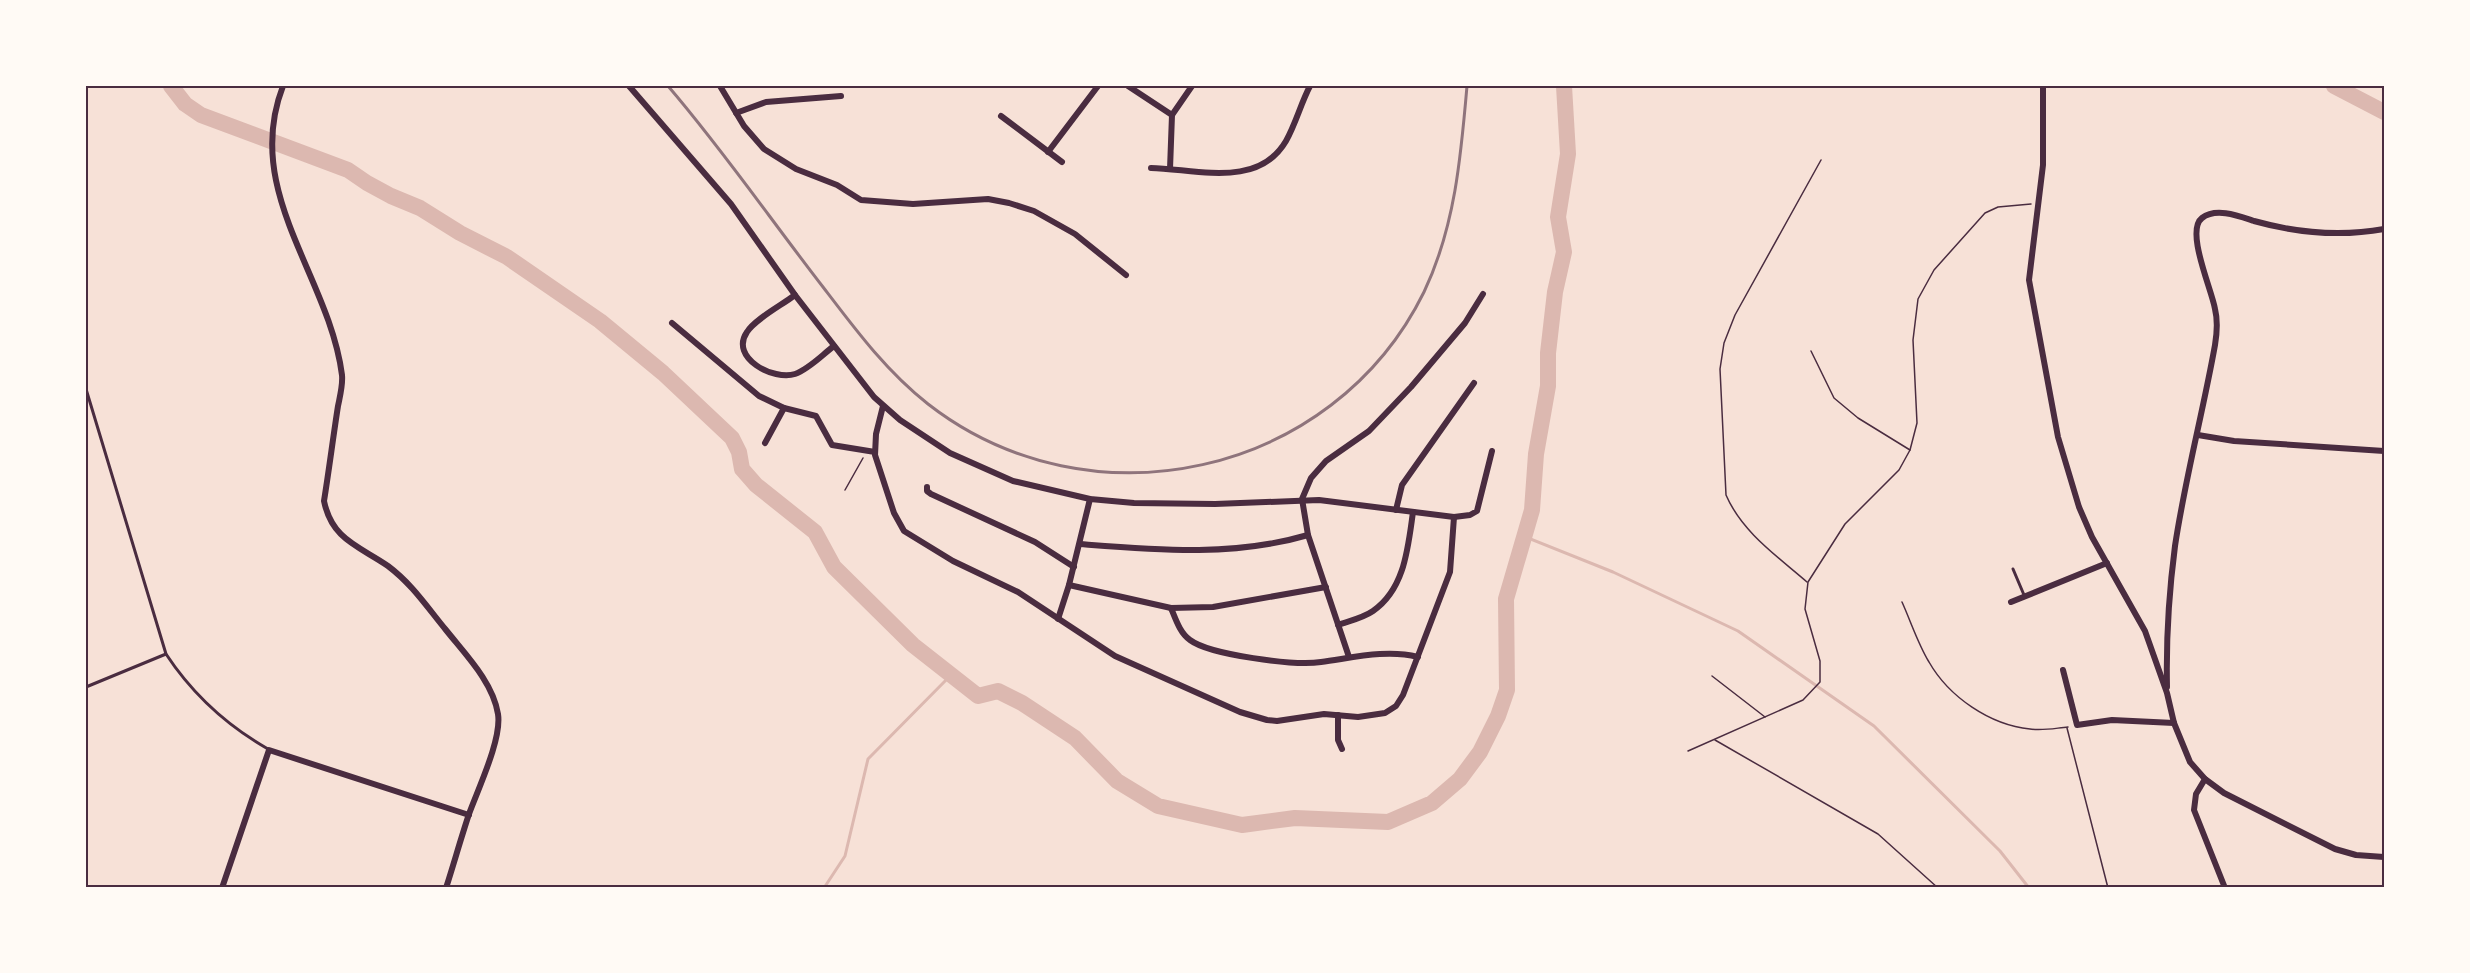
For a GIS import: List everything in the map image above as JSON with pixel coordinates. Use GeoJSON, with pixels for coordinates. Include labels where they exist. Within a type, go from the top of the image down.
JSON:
{"type":"FeatureCollection","features":[{"type":"Feature","properties":{"kind":"street"},"geometry":{"type":"LineString","coordinates":[[283,86],[274,124],[273,162],[283,213],[328,320],[342,377],[324,501],[328,518],[342,537],[385,564],[414,590],[476,668],[498,714],[498,730],[446,888]]}},
{"type":"Feature","properties":{"kind":"street"},"geometry":{"type":"LineString","coordinates":[[629,86],[731,204],[795,295],[883,406],[937,446],[990,472],[1039,489],[1090,499],[1134,503],[1215,504],[1302,499],[1339,501],[1454,517],[1470,515],[1477,511],[1492,451]]}},
{"type":"Feature","properties":{"kind":"street"},"geometry":{"type":"LineString","coordinates":[[720,86],[752,138],[764,149],[796,169],[837,185],[861,200],[913,204],[988,199],[1010,203],[1054,221],[1126,275]]}},
{"type":"Feature","properties":{"kind":"street"},"geometry":{"type":"LineString","coordinates":[[1048,152],[1098,86]]}},
{"type":"Feature","properties":{"kind":"street"},"geometry":{"type":"LineString","coordinates":[[1128,86],[1172,115]]}},
{"type":"Feature","properties":{"kind":"street"},"geometry":{"type":"LineString","coordinates":[[1170,169],[1172,115],[1192,86]]}},
{"type":"Feature","properties":{"kind":"street"},"geometry":{"type":"LineString","coordinates":[[1151,168],[1223,174],[1240,172],[1266,162],[1285,143],[1310,86]]}},
{"type":"Feature","properties":{"kind":"street"},"geometry":{"type":"LineString","coordinates":[[2043,86],[2043,165],[2029,280],[2058,437],[2079,507],[2145,631],[2167,693],[2174,723],[2190,762],[2205,779],[2224,793],[2335,849],[2356,855],[2385,857]]}},
{"type":"Feature","properties":{"kind":"street"},"geometry":{"type":"LineString","coordinates":[[736,112],[766,102],[841,96]]}},
{"type":"Feature","properties":{"kind":"street"},"geometry":{"type":"LineString","coordinates":[[1001,116],[1062,162]]}},
{"type":"Feature","properties":{"kind":"street"},"geometry":{"type":"LineString","coordinates":[[2167,693],[2167,636],[2175,547],[2217,327],[2215,306],[2195,233],[2200,219],[2215,213],[2232,214],[2282,229],[2313,234],[2385,229]]}},
{"type":"Feature","properties":{"kind":"street"},"geometry":{"type":"LineString","coordinates":[[1349,657],[1308,535],[1302,499],[1311,478],[1326,461],[1369,431],[1418,379],[1465,323],[1483,294]]}},
{"type":"Feature","properties":{"kind":"street"},"geometry":{"type":"LineString","coordinates":[[795,295],[748,330],[743,343],[745,353],[760,369],[792,375],[803,370],[834,346]]}},
{"type":"Feature","properties":{"kind":"street"},"geometry":{"type":"LineString","coordinates":[[672,323],[759,396],[784,408],[816,417],[832,445],[875,454]]}},
{"type":"Feature","properties":{"kind":"street"},"geometry":{"type":"LineString","coordinates":[[1396,510],[1402,485],[1474,383]]}},
{"type":"Feature","properties":{"kind":"street"},"geometry":{"type":"LineString","coordinates":[[883,406],[876,434],[875,454],[894,513],[904,531],[953,561],[1018,592],[1130,664],[1249,715],[1277,721],[1324,714],[1367,716],[1391,710],[1400,701],[1450,572],[1454,517]]}},
{"type":"Feature","properties":{"kind":"street"},"geometry":{"type":"LineString","coordinates":[[765,443],[784,408]]}},
{"type":"Feature","properties":{"kind":"street"},"geometry":{"type":"LineString","coordinates":[[2198,435],[2234,441],[2385,451]]}},
{"type":"Feature","properties":{"kind":"street"},"geometry":{"type":"LineString","coordinates":[[927,487],[927,491],[931,494],[1035,542],[1074,567]]}},
{"type":"Feature","properties":{"kind":"street"},"geometry":{"type":"LineString","coordinates":[[1058,619],[1074,567],[1090,499]]}},
{"type":"Feature","properties":{"kind":"street"},"geometry":{"type":"LineString","coordinates":[[1338,625],[1372,612],[1396,584],[1407,553],[1413,512]]}},
{"type":"Feature","properties":{"kind":"street"},"geometry":{"type":"LineString","coordinates":[[1080,543],[1215,551],[1251,548],[1308,535]]}},
{"type":"Feature","properties":{"kind":"street"},"geometry":{"type":"LineString","coordinates":[[2011,602],[2107,563]]}},
{"type":"Feature","properties":{"kind":"street"},"geometry":{"type":"LineString","coordinates":[[1069,585],[1171,609],[1213,607],[1326,587]]}},
{"type":"Feature","properties":{"kind":"street"},"geometry":{"type":"LineString","coordinates":[[1171,609],[1184,635],[1194,643],[1208,648],[1283,662],[1320,662],[1349,657],[1400,654],[1418,657]]}},
{"type":"Feature","properties":{"kind":"street"},"geometry":{"type":"LineString","coordinates":[[2063,670],[2077,724],[2112,720],[2174,723]]}},
{"type":"Feature","properties":{"kind":"street"},"geometry":{"type":"LineString","coordinates":[[1338,715],[1338,740],[1342,749]]}},
{"type":"Feature","properties":{"kind":"street"},"geometry":{"type":"LineString","coordinates":[[222,888],[269,750],[469,815]]}},
{"type":"Feature","properties":{"kind":"street"},"geometry":{"type":"LineString","coordinates":[[2205,779],[2196,794],[2194,810],[2225,888]]}},
{"type":"Feature","properties":{"kind":"lane"},"geometry":{"type":"LineString","coordinates":[[86,389],[166,654],[180,675],[210,709],[269,750]]}},
{"type":"Feature","properties":{"kind":"lane"},"geometry":{"type":"LineString","coordinates":[[2013,569],[2025,597]]}},
{"type":"Feature","properties":{"kind":"lane"},"geometry":{"type":"LineString","coordinates":[[86,687],[166,654]]}},
{"type":"Feature","properties":{"kind":"path"},"geometry":{"type":"LineString","coordinates":[[1808,582],[1750,531],[1733,511],[1726,495],[1720,369],[1724,343],[1735,315],[1821,159]]}},
{"type":"Feature","properties":{"kind":"path"},"geometry":{"type":"LineString","coordinates":[[1688,751],[1803,700],[1820,682],[1821,661],[1805,609],[1808,582],[1845,524],[1899,470],[1910,450],[1917,423],[1913,340],[1918,299],[1934,270],[1985,213],[1998,207],[2038,203]]}},
{"type":"Feature","properties":{"kind":"path"},"geometry":{"type":"LineString","coordinates":[[1811,351],[1834,399],[1858,418],[1910,450]]}},
{"type":"Feature","properties":{"kind":"path"},"geometry":{"type":"LineString","coordinates":[[845,490],[864,456],[875,454]]}},
{"type":"Feature","properties":{"kind":"path"},"geometry":{"type":"LineString","coordinates":[[1902,602],[1928,661],[1953,693],[1975,710],[2016,727],[2031,729],[2067,727],[2108,888]]}},
{"type":"Feature","properties":{"kind":"path"},"geometry":{"type":"LineString","coordinates":[[1712,676],[1766,718]]}},
{"type":"Feature","properties":{"kind":"path"},"geometry":{"type":"LineString","coordinates":[[1714,740],[1878,834],[1938,888]]}},
{"type":"Feature","properties":{"kind":"waterway"},"geometry":{"type":"LineString","coordinates":[[171,86],[185,104],[201,115],[348,170],[391,196],[420,208],[460,233],[507,257],[600,321],[663,373],[732,438],[739,452],[742,469],[756,485],[815,532],[834,567],[913,645],[978,696],[998,691],[1022,703],[1075,738],[1117,781],[1158,806],[1242,825],[1295,818],[1388,822],[1432,803],[1460,779],[1480,752],[1498,716],[1507,690],[1506,599],[1532,510],[1536,454],[1548,386],[1548,353],[1555,292],[1564,252],[1558,217],[1568,154],[1564,86]]}},
{"type":"Feature","properties":{"kind":"waterway"},"geometry":{"type":"LineString","coordinates":[[2334,86],[2384,112]]}},
{"type":"Feature","properties":{"kind":"waterway"},"geometry":{"type":"LineString","coordinates":[[1523,536],[1613,572],[1738,631],[1874,726],[2000,851],[2029,888]]}},
{"type":"Feature","properties":{"kind":"waterway"},"geometry":{"type":"LineString","coordinates":[[824,888],[845,856],[868,759],[950,676]]}},
{"type":"Feature","properties":{"kind":"railway"},"geometry":{"type":"LineString","coordinates":[[668,86],[728,160],[859,334],[898,378],[928,404],[992,443],[1061,466],[1132,473],[1203,465],[1270,442],[1331,405],[1383,355],[1424,292],[1443,242],[1455,191],[1467,86]]}}]}
